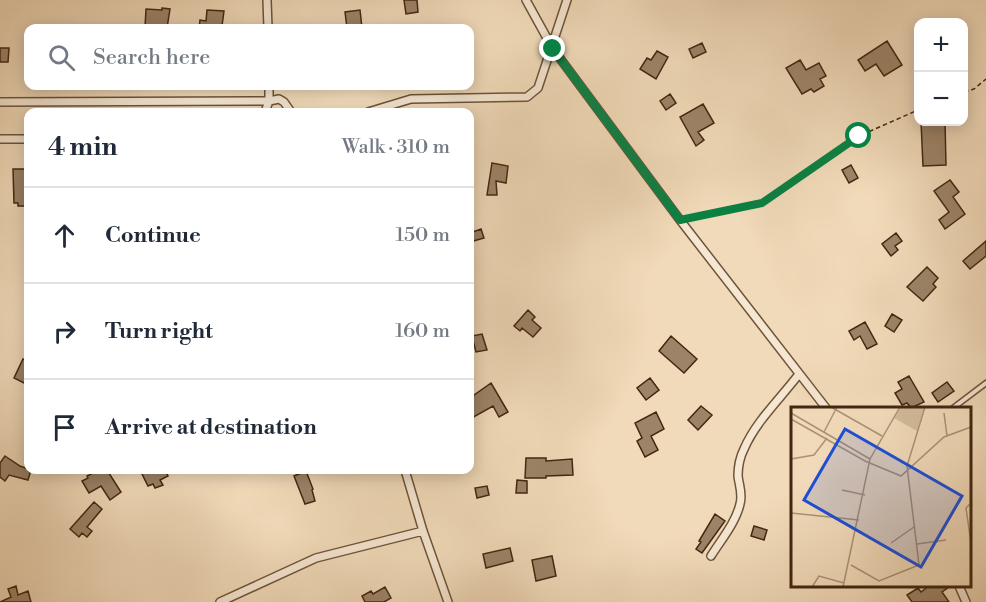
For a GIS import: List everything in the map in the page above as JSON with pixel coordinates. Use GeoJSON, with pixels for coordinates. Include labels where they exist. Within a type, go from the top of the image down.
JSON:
{"type":"FeatureCollection","features":[{"type":"Feature","properties":{"kind":"street"},"geometry":{"type":"LineString","coordinates":[[267,0],[268,24]]}},
{"type":"Feature","properties":{"kind":"street"},"geometry":{"type":"LineString","coordinates":[[526,0],[553,49],[680,220],[825,407]]}},
{"type":"Feature","properties":{"kind":"street"},"geometry":{"type":"LineString","coordinates":[[381,108],[411,99],[527,98],[538,88],[553,49],[567,0]]}},
{"type":"Feature","properties":{"kind":"street"},"geometry":{"type":"LineString","coordinates":[[267,108],[269,90]]}},
{"type":"Feature","properties":{"kind":"street"},"geometry":{"type":"LineString","coordinates":[[0,102],[269,101],[279,99],[288,108]]}},
{"type":"Feature","properties":{"kind":"street"},"geometry":{"type":"LineString","coordinates":[[0,139],[24,139]]}},
{"type":"Feature","properties":{"kind":"street"},"geometry":{"type":"LineString","coordinates":[[711,556],[734,519],[740,504],[741,492],[738,476],[744,449],[755,429],[799,374]]}},
{"type":"Feature","properties":{"kind":"street"},"geometry":{"type":"LineString","coordinates":[[406,474],[448,602]]}},
{"type":"Feature","properties":{"kind":"street"},"geometry":{"type":"LineString","coordinates":[[220,602],[316,558],[423,531]]}},
{"type":"Feature","properties":{"kind":"street"},"geometry":{"type":"LineString","coordinates":[[960,587],[966,602]]}},
{"type":"Feature","properties":{"kind":"lane"},"geometry":{"type":"LineString","coordinates":[[954,407],[986,383]]}},
{"type":"Feature","properties":{"kind":"path"},"geometry":{"type":"LineString","coordinates":[[968,91],[974,89],[986,79]]}},
{"type":"Feature","properties":{"kind":"path"},"geometry":{"type":"LineString","coordinates":[[680,220],[762,203],[859,136],[914,112]]}},
{"type":"Feature","properties":{"kind":"building"},"geometry":{"type":"Polygon","coordinates":[[[404,0],[417,0],[418,12],[406,14],[404,0]]]}},
{"type":"Feature","properties":{"kind":"building"},"geometry":{"type":"Polygon","coordinates":[[[162,8],[170,9],[168,24],[145,24],[146,9],[162,10],[162,8]]]}},
{"type":"Feature","properties":{"kind":"building"},"geometry":{"type":"Polygon","coordinates":[[[207,10],[224,11],[222,24],[200,24],[200,20],[206,21],[207,10]]]}},
{"type":"Feature","properties":{"kind":"building"},"geometry":{"type":"Polygon","coordinates":[[[360,10],[362,24],[346,24],[345,12],[360,10]]]}},
{"type":"Feature","properties":{"kind":"building"},"geometry":{"type":"Polygon","coordinates":[[[887,41],[902,65],[884,76],[876,64],[865,71],[858,60],[887,41]]]}},
{"type":"Feature","properties":{"kind":"building"},"geometry":{"type":"Polygon","coordinates":[[[702,43],[706,52],[693,58],[689,49],[702,43]]]}},
{"type":"Feature","properties":{"kind":"building"},"geometry":{"type":"Polygon","coordinates":[[[0,48],[9,48],[8,62],[0,62],[0,48]]]}},
{"type":"Feature","properties":{"kind":"building"},"geometry":{"type":"Polygon","coordinates":[[[657,51],[668,57],[656,79],[640,69],[647,58],[651,60],[657,51]]]}},
{"type":"Feature","properties":{"kind":"building"},"geometry":{"type":"Polygon","coordinates":[[[800,60],[806,70],[819,63],[826,76],[820,79],[824,86],[814,92],[811,89],[802,94],[786,68],[800,60]]]}},
{"type":"Feature","properties":{"kind":"building"},"geometry":{"type":"Polygon","coordinates":[[[670,94],[676,103],[666,110],[660,101],[670,94]]]}},
{"type":"Feature","properties":{"kind":"building"},"geometry":{"type":"Polygon","coordinates":[[[703,104],[714,123],[698,132],[704,140],[696,146],[680,117],[703,104]]]}},
{"type":"Feature","properties":{"kind":"building"},"geometry":{"type":"Polygon","coordinates":[[[921,126],[945,126],[946,165],[923,166],[921,126]]]}},
{"type":"Feature","properties":{"kind":"building"},"geometry":{"type":"Polygon","coordinates":[[[492,163],[508,166],[506,183],[496,181],[497,195],[487,195],[492,163]]]}},
{"type":"Feature","properties":{"kind":"building"},"geometry":{"type":"Polygon","coordinates":[[[851,165],[858,178],[849,183],[842,170],[851,165]]]}},
{"type":"Feature","properties":{"kind":"building"},"geometry":{"type":"Polygon","coordinates":[[[13,169],[24,169],[24,206],[14,203],[13,169]]]}},
{"type":"Feature","properties":{"kind":"building"},"geometry":{"type":"Polygon","coordinates":[[[950,180],[959,192],[953,197],[965,214],[945,229],[939,220],[949,212],[934,191],[950,180]]]}},
{"type":"Feature","properties":{"kind":"building"},"geometry":{"type":"Polygon","coordinates":[[[481,229],[484,238],[474,241],[474,232],[481,229]]]}},
{"type":"Feature","properties":{"kind":"building"},"geometry":{"type":"Polygon","coordinates":[[[896,233],[902,241],[895,246],[898,250],[891,256],[882,244],[896,233]]]}},
{"type":"Feature","properties":{"kind":"building"},"geometry":{"type":"Polygon","coordinates":[[[986,241],[986,256],[970,269],[963,261],[986,241]]]}},
{"type":"Feature","properties":{"kind":"building"},"geometry":{"type":"Polygon","coordinates":[[[927,267],[938,278],[933,284],[936,287],[923,301],[907,287],[927,267]]]}},
{"type":"Feature","properties":{"kind":"building"},"geometry":{"type":"Polygon","coordinates":[[[528,310],[535,317],[532,320],[541,328],[533,337],[522,328],[520,331],[514,326],[528,310]]]}},
{"type":"Feature","properties":{"kind":"building"},"geometry":{"type":"Polygon","coordinates":[[[892,314],[902,320],[894,332],[885,326],[892,314]]]}},
{"type":"Feature","properties":{"kind":"building"},"geometry":{"type":"Polygon","coordinates":[[[865,322],[877,344],[867,349],[860,336],[854,340],[849,331],[865,322]]]}},
{"type":"Feature","properties":{"kind":"building"},"geometry":{"type":"Polygon","coordinates":[[[482,334],[487,350],[476,352],[474,336],[482,334]]]}},
{"type":"Feature","properties":{"kind":"building"},"geometry":{"type":"Polygon","coordinates":[[[671,336],[697,359],[684,373],[659,351],[671,336]]]}},
{"type":"Feature","properties":{"kind":"building"},"geometry":{"type":"Polygon","coordinates":[[[23,359],[24,359],[24,383],[14,378],[23,359]]]}},
{"type":"Feature","properties":{"kind":"building"},"geometry":{"type":"Polygon","coordinates":[[[909,376],[924,402],[913,407],[907,403],[902,405],[895,393],[902,389],[898,382],[909,376]]]}},
{"type":"Feature","properties":{"kind":"building"},"geometry":{"type":"Polygon","coordinates":[[[650,378],[659,390],[646,400],[637,388],[650,378]]]}},
{"type":"Feature","properties":{"kind":"building"},"geometry":{"type":"Polygon","coordinates":[[[947,382],[954,391],[938,402],[932,393],[947,382]]]}},
{"type":"Feature","properties":{"kind":"building"},"geometry":{"type":"Polygon","coordinates":[[[491,383],[508,412],[499,417],[493,406],[474,417],[474,395],[491,383]]]}},
{"type":"Feature","properties":{"kind":"building"},"geometry":{"type":"Polygon","coordinates":[[[701,406],[712,415],[698,430],[688,420],[701,406]]]}},
{"type":"Feature","properties":{"kind":"building"},"geometry":{"type":"Polygon","coordinates":[[[656,412],[664,429],[651,436],[658,450],[645,457],[637,441],[642,438],[635,423],[656,412]]]}},
{"type":"Feature","properties":{"kind":"building"},"geometry":{"type":"Polygon","coordinates":[[[5,456],[24,467],[24,474],[30,474],[28,480],[9,475],[5,481],[0,477],[0,463],[5,456]]]}},
{"type":"Feature","properties":{"kind":"building"},"geometry":{"type":"Polygon","coordinates":[[[526,458],[546,458],[546,461],[572,459],[573,475],[525,478],[526,458]]]}},
{"type":"Feature","properties":{"kind":"building"},"geometry":{"type":"Polygon","coordinates":[[[110,474],[121,492],[110,500],[101,486],[89,493],[82,481],[88,478],[87,476],[110,474]]]}},
{"type":"Feature","properties":{"kind":"building"},"geometry":{"type":"Polygon","coordinates":[[[142,474],[167,474],[168,476],[160,480],[163,485],[155,488],[153,484],[148,486],[142,474]]]}},
{"type":"Feature","properties":{"kind":"building"},"geometry":{"type":"Polygon","coordinates":[[[307,474],[315,501],[305,504],[294,476],[307,474]]]}},
{"type":"Feature","properties":{"kind":"building"},"geometry":{"type":"Polygon","coordinates":[[[517,480],[527,481],[527,493],[516,493],[517,480]]]}},
{"type":"Feature","properties":{"kind":"building"},"geometry":{"type":"Polygon","coordinates":[[[487,486],[489,495],[477,498],[475,488],[487,486]]]}},
{"type":"Feature","properties":{"kind":"building"},"geometry":{"type":"Polygon","coordinates":[[[94,502],[102,509],[87,527],[92,531],[87,537],[82,533],[79,537],[70,529],[94,502]]]}},
{"type":"Feature","properties":{"kind":"building"},"geometry":{"type":"Polygon","coordinates":[[[715,514],[725,521],[702,553],[696,549],[715,514]]]}},
{"type":"Feature","properties":{"kind":"building"},"geometry":{"type":"Polygon","coordinates":[[[754,526],[767,530],[764,540],[751,536],[754,526]]]}},
{"type":"Feature","properties":{"kind":"building"},"geometry":{"type":"Polygon","coordinates":[[[510,548],[513,561],[486,568],[483,554],[510,548]]]}},
{"type":"Feature","properties":{"kind":"building"},"geometry":{"type":"Polygon","coordinates":[[[552,556],[556,576],[536,581],[532,560],[552,556]]]}},
{"type":"Feature","properties":{"kind":"building"},"geometry":{"type":"Polygon","coordinates":[[[16,586],[18,595],[28,591],[31,602],[0,602],[11,597],[8,589],[16,586]]]}},
{"type":"Feature","properties":{"kind":"building"},"geometry":{"type":"Polygon","coordinates":[[[385,587],[391,598],[384,602],[365,602],[362,596],[371,591],[373,594],[385,587]]]}},
{"type":"Feature","properties":{"kind":"building"},"geometry":{"type":"Polygon","coordinates":[[[927,587],[949,587],[942,592],[949,602],[912,602],[907,595],[918,588],[921,592],[927,587]]]}},
{"type":"Feature","properties":{"kind":"route"},"geometry":{"type":"LineString","coordinates":[[553,49],[680,220],[762,203],[859,136]]}}]}
